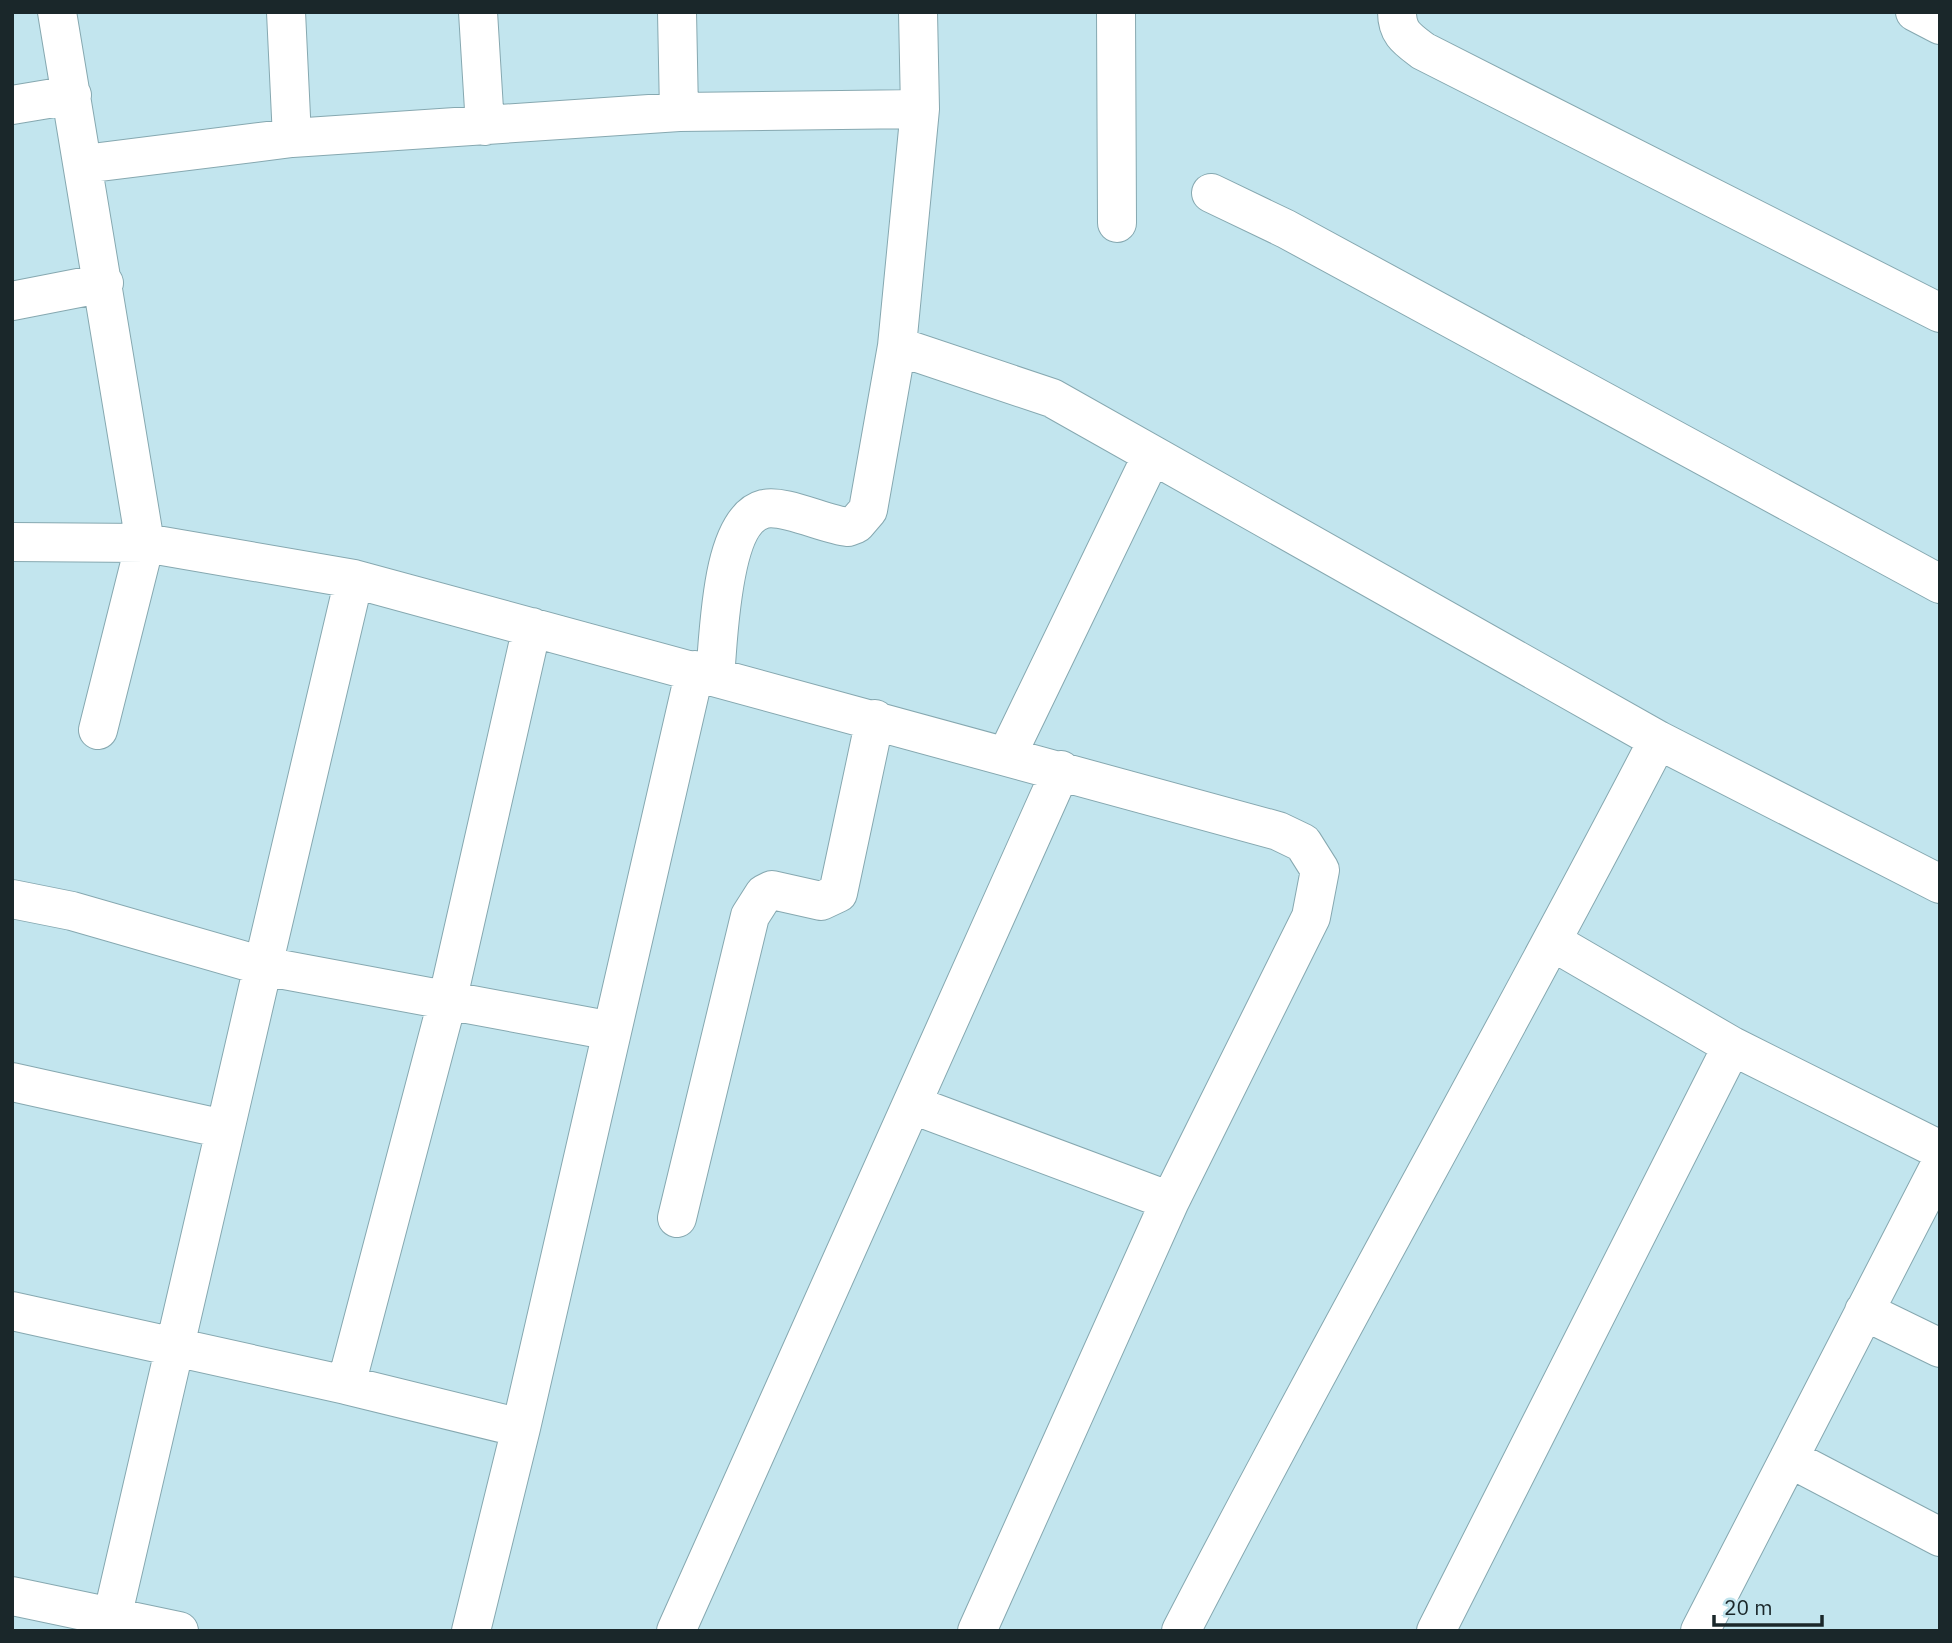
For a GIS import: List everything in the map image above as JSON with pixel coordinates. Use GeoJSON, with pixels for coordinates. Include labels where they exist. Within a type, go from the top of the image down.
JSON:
{"type":"FeatureCollection","features":[{"type":"Feature","properties":{"kind":"street"},"geometry":{"type":"LineString","coordinates":[[57,12],[145,543],[98,730]]}},
{"type":"Feature","properties":{"kind":"street"},"geometry":{"type":"LineString","coordinates":[[286,12],[292,138]]}},
{"type":"Feature","properties":{"kind":"street"},"geometry":{"type":"LineString","coordinates":[[478,12],[485,126]]}},
{"type":"Feature","properties":{"kind":"street"},"geometry":{"type":"LineString","coordinates":[[677,12],[679,112]]}},
{"type":"Feature","properties":{"kind":"street"},"geometry":{"type":"LineString","coordinates":[[471,1631],[522,1428],[612,1031],[705,673],[727,570],[740,528],[749,516],[767,508],[848,527],[856,524],[868,510],[897,346],[920,110],[918,12]]}},
{"type":"Feature","properties":{"kind":"street"},"geometry":{"type":"LineString","coordinates":[[1116,12],[1117,223]]}},
{"type":"Feature","properties":{"kind":"street"},"geometry":{"type":"LineString","coordinates":[[1397,12],[1397,24],[1402,36],[1423,51],[1940,313]]}},
{"type":"Feature","properties":{"kind":"street"},"geometry":{"type":"LineString","coordinates":[[1914,12],[1940,25]]}},
{"type":"Feature","properties":{"kind":"street"},"geometry":{"type":"LineString","coordinates":[[12,105],[72,95]]}},
{"type":"Feature","properties":{"kind":"street"},"geometry":{"type":"LineString","coordinates":[[84,164],[292,138],[679,112],[920,110]]}},
{"type":"Feature","properties":{"kind":"street"},"geometry":{"type":"LineString","coordinates":[[1211,193],[1286,229],[1940,584]]}},
{"type":"Feature","properties":{"kind":"street"},"geometry":{"type":"LineString","coordinates":[[12,301],[104,284]]}},
{"type":"Feature","properties":{"kind":"street"},"geometry":{"type":"LineString","coordinates":[[897,346],[1052,398],[1658,740],[1940,884]]}},
{"type":"Feature","properties":{"kind":"street"},"geometry":{"type":"LineString","coordinates":[[1007,755],[1152,455]]}},
{"type":"Feature","properties":{"kind":"street"},"geometry":{"type":"LineString","coordinates":[[12,542],[145,543],[354,579],[1061,770],[1278,831],[1303,843],[1320,870],[1311,917],[1170,1201],[977,1631]]}},
{"type":"Feature","properties":{"kind":"street"},"geometry":{"type":"LineString","coordinates":[[112,1618],[354,579]]}},
{"type":"Feature","properties":{"kind":"street"},"geometry":{"type":"LineString","coordinates":[[346,1385],[447,1002],[532,626]]}},
{"type":"Feature","properties":{"kind":"street"},"geometry":{"type":"LineString","coordinates":[[677,1218],[750,916],[764,894],[772,890],[821,901],[838,893],[875,719]]}},
{"type":"Feature","properties":{"kind":"street"},"geometry":{"type":"LineString","coordinates":[[1181,1631],[1265,1469],[1553,942],[1658,740]]}},
{"type":"Feature","properties":{"kind":"street"},"geometry":{"type":"LineString","coordinates":[[676,1631],[1061,770]]}},
{"type":"Feature","properties":{"kind":"street"},"geometry":{"type":"LineString","coordinates":[[12,899],[72,911],[263,966],[612,1031]]}},
{"type":"Feature","properties":{"kind":"street"},"geometry":{"type":"LineString","coordinates":[[1553,942],[1732,1046],[1940,1150]]}},
{"type":"Feature","properties":{"kind":"street"},"geometry":{"type":"LineString","coordinates":[[1436,1631],[1732,1046]]}},
{"type":"Feature","properties":{"kind":"street"},"geometry":{"type":"LineString","coordinates":[[12,1082],[224,1129]]}},
{"type":"Feature","properties":{"kind":"street"},"geometry":{"type":"LineString","coordinates":[[913,1105],[1170,1201]]}},
{"type":"Feature","properties":{"kind":"street"},"geometry":{"type":"LineString","coordinates":[[1700,1631],[1940,1165]]}},
{"type":"Feature","properties":{"kind":"street"},"geometry":{"type":"LineString","coordinates":[[12,1311],[346,1385],[522,1428]]}},
{"type":"Feature","properties":{"kind":"street"},"geometry":{"type":"LineString","coordinates":[[1864,1311],[1940,1348]]}},
{"type":"Feature","properties":{"kind":"street"},"geometry":{"type":"LineString","coordinates":[[1789,1458],[1940,1537]]}},
{"type":"Feature","properties":{"kind":"street"},"geometry":{"type":"LineString","coordinates":[[12,1596],[69,1620],[112,1618],[179,1631]]}}]}
